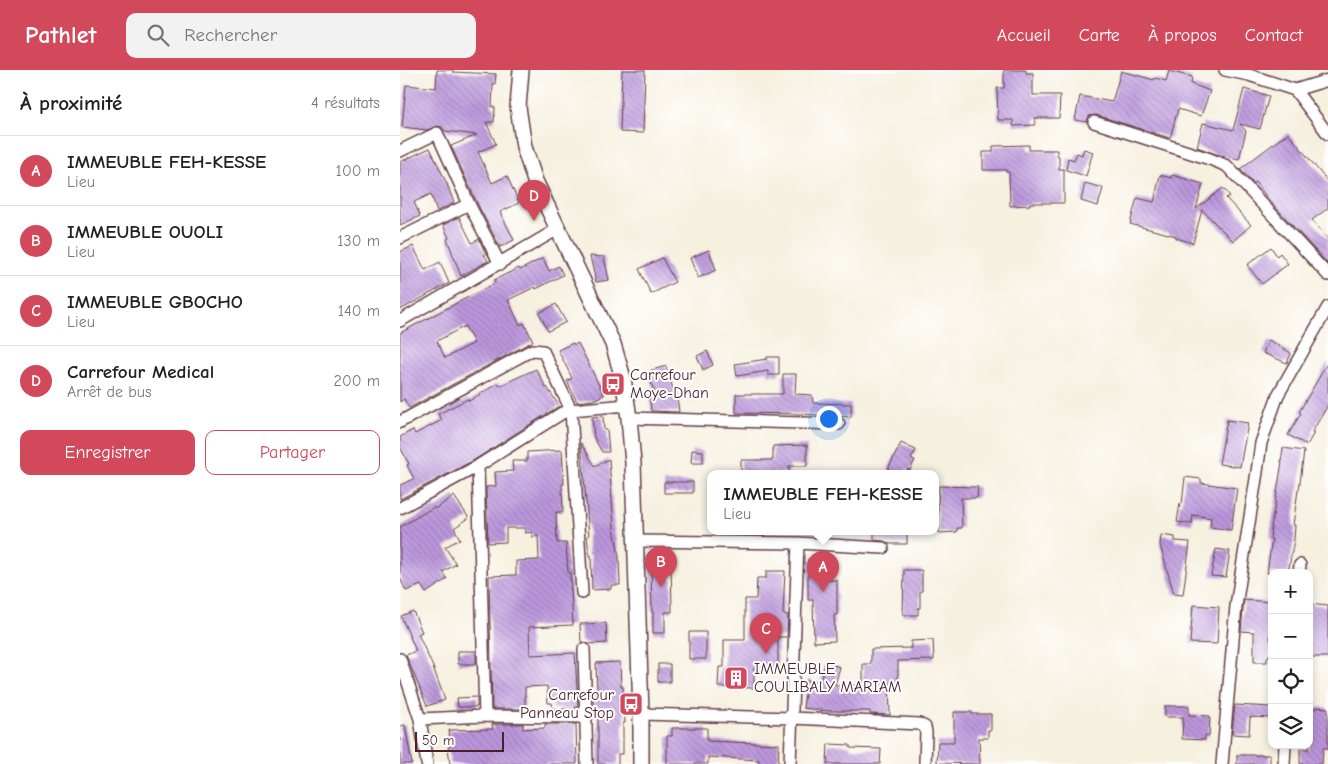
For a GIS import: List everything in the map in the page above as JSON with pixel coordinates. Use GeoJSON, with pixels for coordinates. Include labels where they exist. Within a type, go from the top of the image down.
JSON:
{"type":"FeatureCollection","features":[{"type":"Feature","properties":{"kind":"street"},"geometry":{"type":"LineString","coordinates":[[521,70],[518,107],[524,147],[535,182],[613,344],[623,378],[633,463],[641,764]]}},
{"type":"Feature","properties":{"kind":"street"},"geometry":{"type":"LineString","coordinates":[[1225,70],[1248,75],[1295,90],[1328,80]]}},
{"type":"Feature","properties":{"kind":"street"},"geometry":{"type":"LineString","coordinates":[[1295,90],[1328,134]]}},
{"type":"Feature","properties":{"kind":"street"},"geometry":{"type":"LineString","coordinates":[[1094,122],[1227,166],[1328,275]]}},
{"type":"Feature","properties":{"kind":"street"},"geometry":{"type":"LineString","coordinates":[[400,150],[437,133],[469,204],[500,264]]}},
{"type":"Feature","properties":{"kind":"street"},"geometry":{"type":"LineString","coordinates":[[400,238],[469,204]]}},
{"type":"Feature","properties":{"kind":"street"},"geometry":{"type":"LineString","coordinates":[[400,321],[558,229]]}},
{"type":"Feature","properties":{"kind":"street"},"geometry":{"type":"LineString","coordinates":[[1222,764],[1236,606],[1260,443],[1278,395],[1328,307]]}},
{"type":"Feature","properties":{"kind":"street"},"geometry":{"type":"LineString","coordinates":[[400,422],[532,350],[543,351],[572,410],[582,593]]}},
{"type":"Feature","properties":{"kind":"street"},"geometry":{"type":"LineString","coordinates":[[400,508],[478,466],[562,413],[572,410],[839,424]]}},
{"type":"Feature","properties":{"kind":"street"},"geometry":{"type":"LineString","coordinates":[[478,466],[485,716]]}},
{"type":"Feature","properties":{"kind":"street"},"geometry":{"type":"LineString","coordinates":[[636,541],[798,543],[883,548]]}},
{"type":"Feature","properties":{"kind":"street"},"geometry":{"type":"LineString","coordinates":[[790,764],[798,543]]}},
{"type":"Feature","properties":{"kind":"street"},"geometry":{"type":"LineString","coordinates":[[584,649],[587,764]]}},
{"type":"Feature","properties":{"kind":"street"},"geometry":{"type":"LineString","coordinates":[[400,659],[420,719],[427,764]]}},
{"type":"Feature","properties":{"kind":"street"},"geometry":{"type":"LineString","coordinates":[[641,714],[919,724],[925,727],[926,732],[925,764]]}},
{"type":"Feature","properties":{"kind":"street"},"geometry":{"type":"LineString","coordinates":[[420,719],[485,716],[585,717]]}},
{"type":"Feature","properties":{"kind":"street"},"geometry":{"type":"LineString","coordinates":[[1284,764],[1285,749]]}},
{"type":"Feature","properties":{"kind":"building"},"geometry":{"type":"Polygon","coordinates":[[[437,70],[496,74],[495,84],[493,84],[492,107],[495,107],[494,122],[486,122],[496,144],[478,152],[492,183],[507,176],[519,203],[500,212],[514,240],[500,247],[451,146],[477,135],[445,131],[442,127],[438,126],[427,130],[402,127],[406,85],[436,88],[437,70]]]}},
{"type":"Feature","properties":{"kind":"building"},"geometry":{"type":"Polygon","coordinates":[[[622,70],[645,70],[643,133],[620,132],[622,70]]]}},
{"type":"Feature","properties":{"kind":"building"},"geometry":{"type":"Polygon","coordinates":[[[1004,70],[1026,70],[1026,73],[1033,73],[1033,95],[1060,95],[1059,118],[1035,118],[1035,125],[1013,126],[1013,120],[998,120],[997,88],[1004,88],[1004,70]]]}},
{"type":"Feature","properties":{"kind":"building"},"geometry":{"type":"Polygon","coordinates":[[[1121,71],[1154,80],[1155,78],[1166,81],[1169,71],[1192,77],[1191,84],[1210,91],[1201,116],[1178,109],[1170,138],[1096,115],[1089,116],[1087,122],[1075,120],[1080,96],[1112,102],[1121,71]]]}},
{"type":"Feature","properties":{"kind":"building"},"geometry":{"type":"Polygon","coordinates":[[[1244,89],[1269,96],[1260,129],[1240,124],[1246,131],[1239,159],[1216,154],[1197,147],[1203,123],[1233,130],[1244,89]]]}},
{"type":"Feature","properties":{"kind":"building"},"geometry":{"type":"Polygon","coordinates":[[[1288,133],[1328,182],[1328,208],[1312,220],[1328,239],[1328,264],[1269,200],[1255,182],[1253,183],[1240,169],[1288,133]]]}},
{"type":"Feature","properties":{"kind":"building"},"geometry":{"type":"Polygon","coordinates":[[[1029,145],[1029,150],[1057,150],[1059,169],[1064,169],[1064,203],[1030,203],[1030,205],[1010,206],[1009,172],[1006,172],[1006,170],[983,170],[983,152],[993,152],[993,146],[1029,145]]]}},
{"type":"Feature","properties":{"kind":"building"},"geometry":{"type":"Polygon","coordinates":[[[430,148],[454,203],[437,211],[431,194],[414,202],[420,216],[400,225],[400,162],[430,148]]]}},
{"type":"Feature","properties":{"kind":"building"},"geometry":{"type":"Polygon","coordinates":[[[1084,149],[1093,152],[1086,176],[1066,170],[1068,158],[1074,160],[1077,153],[1082,155],[1084,149]]]}},
{"type":"Feature","properties":{"kind":"building"},"geometry":{"type":"Polygon","coordinates":[[[1160,175],[1171,178],[1172,175],[1203,184],[1196,209],[1223,188],[1230,196],[1226,198],[1251,225],[1233,241],[1202,210],[1193,243],[1176,238],[1176,236],[1130,224],[1137,198],[1154,202],[1160,175]]]}},
{"type":"Feature","properties":{"kind":"building"},"geometry":{"type":"Polygon","coordinates":[[[1085,183],[1103,188],[1098,206],[1081,201],[1085,183]]]}},
{"type":"Feature","properties":{"kind":"building"},"geometry":{"type":"Polygon","coordinates":[[[459,217],[472,243],[479,239],[488,261],[461,276],[443,225],[459,217]]]}},
{"type":"Feature","properties":{"kind":"building"},"geometry":{"type":"Polygon","coordinates":[[[413,246],[425,270],[440,262],[449,283],[400,310],[400,252],[413,246]]]}},
{"type":"Feature","properties":{"kind":"building"},"geometry":{"type":"Polygon","coordinates":[[[1271,247],[1277,256],[1280,253],[1288,264],[1262,284],[1247,265],[1271,247]]]}},
{"type":"Feature","properties":{"kind":"building"},"geometry":{"type":"Polygon","coordinates":[[[709,250],[716,270],[698,278],[690,258],[709,250]]]}},
{"type":"Feature","properties":{"kind":"building"},"geometry":{"type":"Polygon","coordinates":[[[590,256],[604,257],[609,280],[596,282],[590,256]]]}},
{"type":"Feature","properties":{"kind":"building"},"geometry":{"type":"Polygon","coordinates":[[[543,258],[549,271],[559,266],[563,275],[536,289],[535,287],[508,300],[520,325],[524,323],[533,341],[409,408],[404,399],[400,402],[400,333],[495,283],[494,280],[519,268],[520,270],[543,258]],[[465,326],[437,341],[445,358],[474,343],[465,326]]]}},
{"type":"Feature","properties":{"kind":"building"},"geometry":{"type":"Polygon","coordinates":[[[662,258],[675,282],[651,294],[639,269],[662,258]]]}},
{"type":"Feature","properties":{"kind":"building"},"geometry":{"type":"Polygon","coordinates":[[[556,304],[566,322],[548,331],[539,313],[556,304]]]}},
{"type":"Feature","properties":{"kind":"building"},"geometry":{"type":"Polygon","coordinates":[[[1269,340],[1291,353],[1287,363],[1263,353],[1269,340]]]}},
{"type":"Feature","properties":{"kind":"building"},"geometry":{"type":"Polygon","coordinates":[[[573,343],[574,345],[578,343],[604,395],[593,400],[577,402],[567,381],[572,378],[558,350],[573,343]]]}},
{"type":"Feature","properties":{"kind":"building"},"geometry":{"type":"Polygon","coordinates":[[[707,351],[713,365],[703,370],[697,356],[707,351]]]}},
{"type":"Feature","properties":{"kind":"building"},"geometry":{"type":"Polygon","coordinates":[[[767,357],[779,357],[779,375],[768,375],[768,371],[737,376],[735,364],[767,359],[767,357]]]}},
{"type":"Feature","properties":{"kind":"building"},"geometry":{"type":"Polygon","coordinates":[[[1328,362],[1328,405],[1312,432],[1314,433],[1307,445],[1288,435],[1328,362]]]}},
{"type":"Feature","properties":{"kind":"building"},"geometry":{"type":"Polygon","coordinates":[[[666,366],[673,389],[676,388],[679,412],[651,411],[649,391],[654,391],[649,371],[666,366]]]}},
{"type":"Feature","properties":{"kind":"building"},"geometry":{"type":"Polygon","coordinates":[[[536,369],[546,388],[559,406],[474,460],[400,499],[400,485],[414,479],[400,447],[400,437],[413,430],[415,434],[442,420],[438,414],[468,399],[469,401],[498,383],[499,386],[536,369]]]}},
{"type":"Feature","properties":{"kind":"building"},"geometry":{"type":"Polygon","coordinates":[[[783,374],[796,374],[795,394],[812,395],[813,403],[851,404],[851,417],[736,413],[736,394],[783,394],[783,374]]]}},
{"type":"Feature","properties":{"kind":"building"},"geometry":{"type":"Polygon","coordinates":[[[603,416],[604,430],[607,430],[609,452],[602,452],[594,438],[592,417],[603,416]]]}},
{"type":"Feature","properties":{"kind":"building"},"geometry":{"type":"Polygon","coordinates":[[[1227,420],[1248,423],[1240,467],[1219,464],[1227,420]]]}},
{"type":"Feature","properties":{"kind":"building"},"geometry":{"type":"Polygon","coordinates":[[[581,443],[595,466],[609,459],[620,585],[611,585],[611,589],[592,590],[591,555],[589,555],[587,536],[589,536],[581,443]]]}},
{"type":"Feature","properties":{"kind":"building"},"geometry":{"type":"Polygon","coordinates":[[[901,443],[916,450],[911,459],[915,460],[910,470],[888,469],[901,443]]]}},
{"type":"Feature","properties":{"kind":"building"},"geometry":{"type":"Polygon","coordinates":[[[807,445],[807,466],[789,466],[789,470],[741,470],[741,460],[773,460],[773,446],[807,445]]]}},
{"type":"Feature","properties":{"kind":"building"},"geometry":{"type":"Polygon","coordinates":[[[1283,448],[1304,451],[1293,525],[1295,525],[1294,540],[1289,569],[1268,569],[1267,573],[1272,539],[1270,539],[1271,528],[1283,448]]]}},
{"type":"Feature","properties":{"kind":"building"},"geometry":{"type":"Polygon","coordinates":[[[562,450],[563,512],[556,512],[557,543],[566,543],[573,625],[529,627],[530,655],[575,653],[578,707],[575,707],[575,709],[553,709],[552,703],[548,703],[547,686],[525,687],[525,707],[523,709],[492,709],[489,576],[516,575],[516,561],[539,560],[538,536],[532,537],[532,532],[525,533],[525,528],[506,528],[506,542],[488,543],[486,487],[496,486],[495,472],[513,471],[512,461],[527,461],[527,452],[562,450]]]}},
{"type":"Feature","properties":{"kind":"building"},"geometry":{"type":"Polygon","coordinates":[[[692,450],[703,451],[703,463],[691,463],[692,450]]]}},
{"type":"Feature","properties":{"kind":"building"},"geometry":{"type":"Polygon","coordinates":[[[1185,477],[1201,479],[1201,483],[1237,488],[1231,530],[1210,527],[1211,518],[1193,515],[1192,524],[1177,522],[1180,504],[1182,504],[1185,477]]]}},
{"type":"Feature","properties":{"kind":"building"},"geometry":{"type":"Polygon","coordinates":[[[664,482],[693,482],[693,493],[664,493],[664,482]]]}},
{"type":"Feature","properties":{"kind":"building"},"geometry":{"type":"Polygon","coordinates":[[[939,486],[978,487],[977,498],[961,498],[962,528],[957,528],[957,532],[939,533],[939,486]]]}},
{"type":"Feature","properties":{"kind":"building"},"geometry":{"type":"Polygon","coordinates":[[[454,496],[469,518],[454,528],[460,539],[445,547],[456,564],[443,572],[447,579],[426,593],[421,585],[406,591],[400,578],[400,527],[434,507],[435,509],[454,496]]]}},
{"type":"Feature","properties":{"kind":"building"},"geometry":{"type":"Polygon","coordinates":[[[874,535],[907,535],[907,544],[890,544],[874,540],[874,535]]]}},
{"type":"Feature","properties":{"kind":"building"},"geometry":{"type":"Polygon","coordinates":[[[1161,535],[1175,537],[1175,541],[1190,542],[1183,595],[1174,594],[1160,545],[1161,535]]]}},
{"type":"Feature","properties":{"kind":"building"},"geometry":{"type":"Polygon","coordinates":[[[1216,549],[1230,551],[1226,577],[1211,576],[1216,549]]]}},
{"type":"Feature","properties":{"kind":"building"},"geometry":{"type":"Polygon","coordinates":[[[808,559],[822,559],[821,580],[837,580],[837,615],[834,615],[835,641],[814,642],[813,600],[808,600],[808,559]]]}},
{"type":"Feature","properties":{"kind":"building"},"geometry":{"type":"Polygon","coordinates":[[[651,562],[671,562],[672,612],[665,612],[665,633],[653,633],[651,562]]]}},
{"type":"Feature","properties":{"kind":"building"},"geometry":{"type":"Polygon","coordinates":[[[904,570],[922,571],[922,591],[920,591],[918,615],[903,615],[904,570]]]}},
{"type":"Feature","properties":{"kind":"building"},"geometry":{"type":"Polygon","coordinates":[[[766,571],[785,571],[783,614],[788,615],[787,637],[778,637],[778,668],[754,668],[754,688],[718,687],[719,667],[724,667],[724,640],[745,640],[745,599],[756,599],[757,578],[766,578],[766,571]]]}},
{"type":"Feature","properties":{"kind":"building"},"geometry":{"type":"Polygon","coordinates":[[[1244,600],[1268,602],[1267,662],[1254,662],[1254,632],[1241,631],[1244,600]]]}},
{"type":"Feature","properties":{"kind":"building"},"geometry":{"type":"Polygon","coordinates":[[[1313,604],[1328,606],[1328,657],[1313,657],[1313,604]]]}},
{"type":"Feature","properties":{"kind":"building"},"geometry":{"type":"Polygon","coordinates":[[[1193,605],[1219,607],[1217,644],[1190,643],[1193,605]]]}},
{"type":"Feature","properties":{"kind":"building"},"geometry":{"type":"Polygon","coordinates":[[[413,611],[422,632],[418,634],[445,700],[427,706],[406,655],[416,651],[401,616],[413,611]]]}},
{"type":"Feature","properties":{"kind":"building"},"geometry":{"type":"Polygon","coordinates":[[[606,623],[607,643],[589,644],[581,642],[580,624],[606,623]]]}},
{"type":"Feature","properties":{"kind":"building"},"geometry":{"type":"Polygon","coordinates":[[[689,632],[706,632],[706,659],[689,659],[689,632]]]}},
{"type":"Feature","properties":{"kind":"building"},"geometry":{"type":"Polygon","coordinates":[[[933,640],[934,660],[898,661],[898,683],[889,683],[890,715],[870,714],[870,711],[828,711],[803,708],[807,680],[820,682],[825,663],[840,667],[835,685],[863,685],[863,664],[871,664],[871,649],[911,648],[911,641],[933,640]]]}},
{"type":"Feature","properties":{"kind":"building"},"geometry":{"type":"Polygon","coordinates":[[[458,651],[476,651],[476,664],[458,664],[458,651]]]}},
{"type":"Feature","properties":{"kind":"building"},"geometry":{"type":"Polygon","coordinates":[[[620,662],[625,723],[623,723],[623,754],[618,754],[618,764],[598,764],[598,716],[594,716],[593,693],[597,693],[596,663],[620,662]]]}},
{"type":"Feature","properties":{"kind":"building"},"geometry":{"type":"Polygon","coordinates":[[[658,664],[670,664],[670,682],[658,682],[658,664]]]}},
{"type":"Feature","properties":{"kind":"building"},"geometry":{"type":"Polygon","coordinates":[[[477,697],[477,707],[458,707],[457,698],[477,697]]]}},
{"type":"Feature","properties":{"kind":"building"},"geometry":{"type":"Polygon","coordinates":[[[1235,705],[1268,707],[1268,718],[1250,717],[1249,735],[1232,734],[1235,705]]]}},
{"type":"Feature","properties":{"kind":"building"},"geometry":{"type":"Polygon","coordinates":[[[1165,706],[1189,706],[1189,715],[1210,716],[1209,736],[1205,735],[1205,740],[1182,739],[1183,717],[1165,717],[1165,706]]]}},
{"type":"Feature","properties":{"kind":"building"},"geometry":{"type":"Polygon","coordinates":[[[1316,707],[1328,708],[1328,748],[1323,748],[1322,764],[1300,764],[1300,749],[1313,749],[1313,709],[1316,709],[1316,707]]]}},
{"type":"Feature","properties":{"kind":"building"},"geometry":{"type":"Polygon","coordinates":[[[954,712],[991,714],[991,730],[988,730],[988,738],[979,738],[980,764],[937,763],[938,742],[954,742],[954,712]]]}},
{"type":"Feature","properties":{"kind":"building"},"geometry":{"type":"Polygon","coordinates":[[[492,724],[523,724],[523,729],[545,728],[545,724],[576,724],[577,764],[450,764],[449,730],[493,729],[492,724]]]}},
{"type":"Feature","properties":{"kind":"building"},"geometry":{"type":"Polygon","coordinates":[[[405,725],[412,764],[400,764],[400,726],[405,725]]]}},
{"type":"Feature","properties":{"kind":"building"},"geometry":{"type":"Polygon","coordinates":[[[672,728],[707,728],[707,741],[779,744],[778,764],[758,764],[759,760],[708,757],[708,764],[667,764],[667,736],[672,736],[672,728]]]}},
{"type":"Feature","properties":{"kind":"building"},"geometry":{"type":"Polygon","coordinates":[[[828,744],[850,745],[850,748],[881,749],[880,764],[827,764],[828,744]]]}},
{"type":"Feature","properties":{"kind":"building"},"geometry":{"type":"Polygon","coordinates":[[[1237,755],[1270,755],[1270,764],[1237,764],[1237,755]]]}},
{"type":"Feature","properties":{"kind":"place","name":"Carrefour Medical"},"geometry":{"type":"Point","coordinates":[534,221]}},
{"type":"Feature","properties":{"kind":"place","name":"Carrefour Moye-Dhan"},"geometry":{"type":"Point","coordinates":[613,384]}},
{"type":"Feature","properties":{"kind":"place","name":"IMMEUBLE OUOLI"},"geometry":{"type":"Point","coordinates":[661,587]}},
{"type":"Feature","properties":{"kind":"place","name":"IMMEUBLE FEH-KESSE"},"geometry":{"type":"Point","coordinates":[823,592]}},
{"type":"Feature","properties":{"kind":"place","name":"IMMEUBLE GBOCHO"},"geometry":{"type":"Point","coordinates":[766,654]}},
{"type":"Feature","properties":{"kind":"place","name":"IMMEUBLE COULIBALY MARIAM"},"geometry":{"type":"Point","coordinates":[736,678]}},
{"type":"Feature","properties":{"kind":"place","name":"Carrefour Panneau Stop"},"geometry":{"type":"Point","coordinates":[631,704]}}]}
